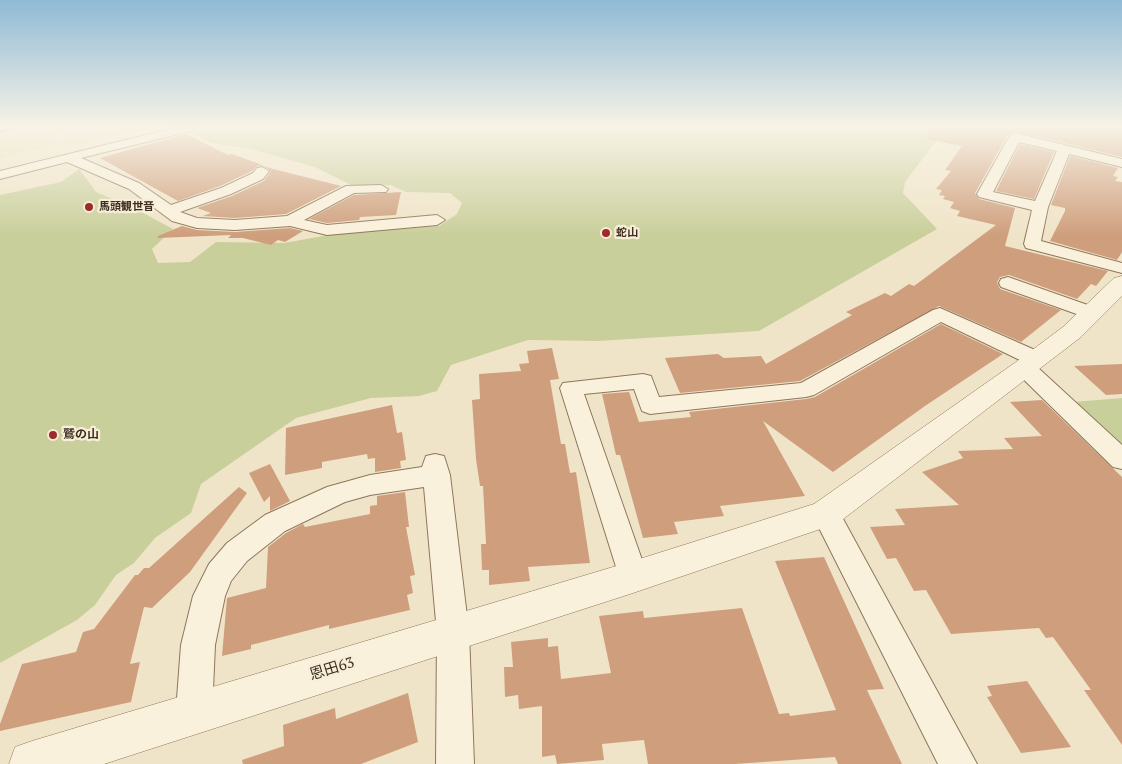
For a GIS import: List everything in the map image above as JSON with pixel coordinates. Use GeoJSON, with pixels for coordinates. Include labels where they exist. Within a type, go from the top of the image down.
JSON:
{"type":"FeatureCollection","features":[{"type":"Feature","properties":{"kind":"street"},"geometry":{"type":"LineString","coordinates":[[0,175],[46,164]]}},
{"type":"Feature","properties":{"kind":"street"},"geometry":{"type":"LineString","coordinates":[[82,164],[134,186],[154,199],[167,212],[178,218],[197,223],[235,225],[290,221],[327,230],[437,220]]}},
{"type":"Feature","properties":{"kind":"street"},"geometry":{"type":"LineString","coordinates":[[1001,164],[984,194],[1040,207]]}},
{"type":"Feature","properties":{"kind":"street"},"geometry":{"type":"LineString","coordinates":[[1058,164],[1040,207],[1032,244],[1122,268]]}},
{"type":"Feature","properties":{"kind":"street"},"geometry":{"type":"LineString","coordinates":[[167,212],[226,191],[258,176],[262,171]]}},
{"type":"Feature","properties":{"kind":"street"},"geometry":{"type":"LineString","coordinates":[[290,221],[351,189],[381,189]]}},
{"type":"Feature","properties":{"kind":"street"},"geometry":{"type":"LineString","coordinates":[[1008,283],[1034,287],[1092,313]]}},
{"type":"Feature","properties":{"kind":"street","name":"恩田63"},"geometry":{"type":"LineString","coordinates":[[32,764],[194,712],[633,577],[826,514],[1031,364],[1092,313],[1122,283]]}},
{"type":"Feature","properties":{"kind":"street"},"geometry":{"type":"LineString","coordinates":[[633,577],[571,388],[643,381],[650,406],[806,390],[940,314],[1031,364],[1122,460]]}},
{"type":"Feature","properties":{"kind":"street"},"geometry":{"type":"LineString","coordinates":[[194,712],[198,644],[208,596],[220,573],[237,552],[274,523],[337,494],[436,469],[452,633],[455,764]]}},
{"type":"Feature","properties":{"kind":"street"},"geometry":{"type":"LineString","coordinates":[[826,514],[958,764]]}},
{"type":"Feature","properties":{"kind":"green space"},"geometry":{"type":"Polygon","coordinates":[[[303,164],[919,164],[905,182],[903,193],[937,229],[759,331],[598,341],[528,340],[451,365],[437,391],[419,396],[371,398],[296,418],[201,484],[191,513],[155,538],[134,563],[116,575],[95,605],[77,620],[0,663],[0,195],[61,182],[79,169],[96,192],[134,208],[173,229],[152,249],[158,263],[190,262],[216,242],[284,243],[340,233],[439,226],[457,214],[462,203],[450,193],[406,192],[391,185],[353,186],[315,167],[303,164]]]}},
{"type":"Feature","properties":{"kind":"green space"},"geometry":{"type":"Polygon","coordinates":[[[1122,398],[1122,460],[1061,403],[1122,398]]]}},
{"type":"Feature","properties":{"kind":"building"},"geometry":{"type":"Polygon","coordinates":[[[110,164],[262,165],[220,186],[178,201],[110,164]]]}},
{"type":"Feature","properties":{"kind":"building"},"geometry":{"type":"Polygon","coordinates":[[[949,164],[991,164],[975,193],[979,199],[1015,208],[1005,246],[1108,271],[1096,286],[1091,284],[1077,299],[1009,275],[1000,277],[997,282],[1000,289],[1061,310],[1021,342],[939,306],[800,381],[680,393],[665,358],[718,354],[724,358],[761,356],[766,364],[852,315],[846,312],[885,293],[891,296],[909,284],[914,286],[996,225],[957,216],[960,211],[950,208],[954,202],[943,199],[945,196],[939,195],[942,190],[936,189],[951,171],[945,170],[949,164]]]}},
{"type":"Feature","properties":{"kind":"building"},"geometry":{"type":"Polygon","coordinates":[[[1010,164],[1049,164],[1034,199],[996,191],[1010,164]]]}},
{"type":"Feature","properties":{"kind":"building"},"geometry":{"type":"Polygon","coordinates":[[[1067,164],[1101,164],[1118,168],[1113,176],[1118,177],[1115,181],[1122,182],[1122,252],[1117,260],[1050,241],[1065,211],[1065,208],[1051,205],[1067,164]]]}},
{"type":"Feature","properties":{"kind":"building"},"geometry":{"type":"Polygon","coordinates":[[[264,166],[341,186],[286,214],[235,218],[203,216],[211,213],[197,208],[232,196],[264,181],[271,171],[264,166]]]}},
{"type":"Feature","properties":{"kind":"building"},"geometry":{"type":"Polygon","coordinates":[[[401,192],[396,215],[360,217],[359,220],[327,223],[309,219],[354,195],[401,192]]]}},
{"type":"Feature","properties":{"kind":"building"},"geometry":{"type":"Polygon","coordinates":[[[182,226],[197,230],[235,232],[290,228],[303,231],[285,242],[278,240],[271,245],[243,238],[228,238],[231,235],[158,238],[158,236],[182,226]]]}},
{"type":"Feature","properties":{"kind":"building"},"geometry":{"type":"Polygon","coordinates":[[[941,324],[1003,354],[925,406],[833,472],[763,421],[805,496],[720,506],[724,516],[674,522],[678,534],[643,538],[620,455],[616,455],[602,394],[629,392],[639,422],[691,417],[689,412],[806,399],[815,397],[941,324]]]}},
{"type":"Feature","properties":{"kind":"building"},"geometry":{"type":"Polygon","coordinates":[[[552,348],[559,379],[550,380],[561,444],[565,444],[570,473],[576,472],[590,563],[528,567],[530,581],[489,585],[489,570],[482,570],[481,544],[486,544],[483,486],[480,486],[476,459],[472,400],[480,399],[479,374],[521,371],[519,364],[529,363],[527,351],[552,348]]]}},
{"type":"Feature","properties":{"kind":"building"},"geometry":{"type":"Polygon","coordinates":[[[1122,364],[1122,394],[1106,395],[1074,366],[1122,364]]]}},
{"type":"Feature","properties":{"kind":"building"},"geometry":{"type":"Polygon","coordinates":[[[1042,400],[1122,477],[1122,745],[1084,690],[1091,690],[1053,637],[1046,638],[1039,628],[951,634],[926,590],[914,591],[896,558],[887,559],[870,527],[905,525],[895,509],[959,505],[922,472],[963,458],[958,451],[1013,449],[1004,438],[1042,436],[1010,402],[1042,400]]]}},
{"type":"Feature","properties":{"kind":"building"},"geometry":{"type":"Polygon","coordinates":[[[392,405],[397,433],[402,432],[406,460],[400,461],[401,468],[375,472],[375,458],[368,459],[367,454],[322,462],[322,468],[285,475],[286,428],[392,405]]]}},
{"type":"Feature","properties":{"kind":"building"},"geometry":{"type":"Polygon","coordinates":[[[270,464],[290,501],[270,511],[270,496],[264,502],[249,473],[270,464]]]}},
{"type":"Feature","properties":{"kind":"building"},"geometry":{"type":"Polygon","coordinates":[[[239,487],[247,493],[190,572],[152,608],[144,607],[130,664],[140,662],[131,702],[0,731],[0,724],[22,664],[76,652],[83,632],[94,629],[135,575],[138,575],[144,568],[149,568],[239,487]]]}},
{"type":"Feature","properties":{"kind":"building"},"geometry":{"type":"Polygon","coordinates":[[[405,492],[409,527],[406,527],[415,575],[410,576],[413,593],[407,595],[410,610],[329,629],[329,625],[251,645],[251,649],[222,656],[227,598],[266,588],[268,547],[286,533],[303,524],[305,527],[370,514],[370,506],[377,505],[377,496],[405,492]]]}},
{"type":"Feature","properties":{"kind":"building"},"geometry":{"type":"Polygon","coordinates":[[[824,557],[884,689],[867,690],[902,764],[838,764],[835,757],[735,764],[648,764],[644,740],[602,744],[604,760],[557,764],[555,755],[542,757],[542,706],[519,709],[518,695],[505,697],[504,667],[513,667],[511,642],[548,638],[548,647],[558,646],[561,679],[611,673],[599,616],[643,611],[644,618],[742,608],[779,714],[789,713],[790,716],[836,710],[775,561],[824,557]]]}},
{"type":"Feature","properties":{"kind":"building"},"geometry":{"type":"Polygon","coordinates":[[[1027,681],[1071,747],[1021,753],[987,697],[992,696],[987,686],[1027,681]]]}},
{"type":"Feature","properties":{"kind":"building"},"geometry":{"type":"Polygon","coordinates":[[[408,693],[418,742],[361,764],[243,764],[242,760],[284,746],[283,725],[335,708],[336,719],[408,693]]]}},
{"type":"Feature","properties":{"kind":"place","name":"馬頭観世音"},"geometry":{"type":"Point","coordinates":[89,207]}},
{"type":"Feature","properties":{"kind":"place","name":"蛇山"},"geometry":{"type":"Point","coordinates":[606,233]}},
{"type":"Feature","properties":{"kind":"place","name":"鷲の山"},"geometry":{"type":"Point","coordinates":[53,435]}}]}
